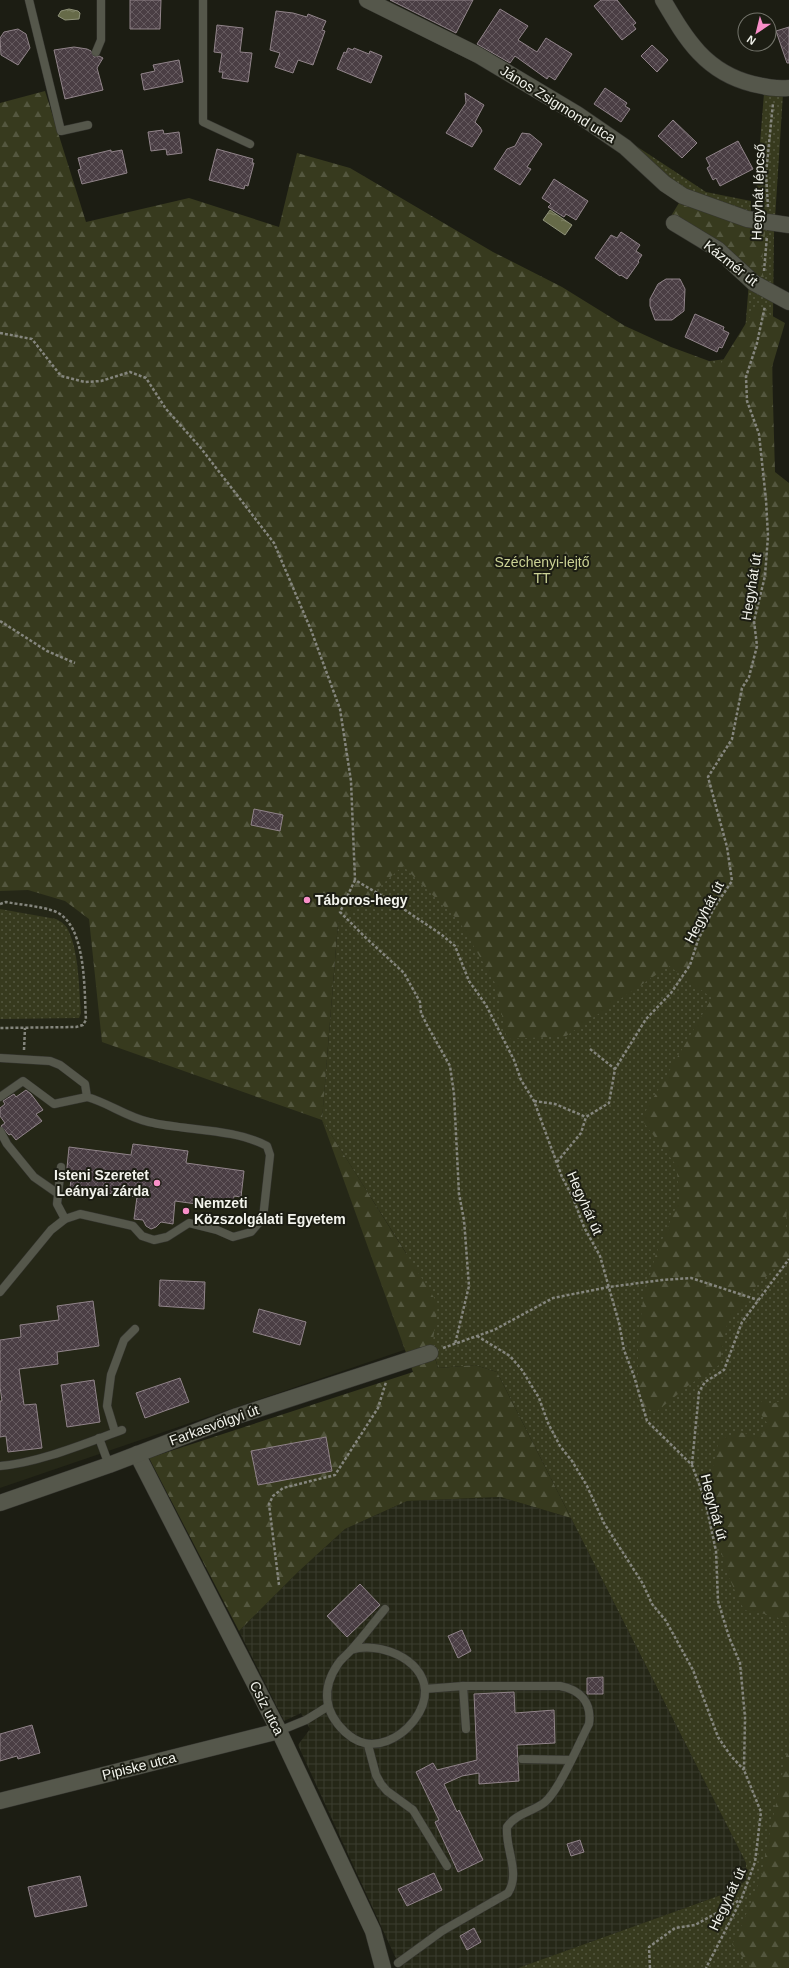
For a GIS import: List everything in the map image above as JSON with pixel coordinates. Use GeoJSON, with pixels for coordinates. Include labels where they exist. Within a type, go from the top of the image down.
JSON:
{"type":"FeatureCollection","features":[{"type":"Feature","properties":{"kind":"street","name":"János Zsigmond utca"},"geometry":{"type":"LineString","coordinates":[[367,0],[478,55],[577,114],[625,147],[665,184],[683,196],[723,212],[768,223],[789,225]]}},
{"type":"Feature","properties":{"kind":"street"},"geometry":{"type":"LineString","coordinates":[[663,0],[691,45],[704,60],[740,81],[773,89],[789,88]]}},
{"type":"Feature","properties":{"kind":"street","name":"Kázmér út"},"geometry":{"type":"LineString","coordinates":[[674,223],[718,249],[754,283],[769,300],[789,302]]}},
{"type":"Feature","properties":{"kind":"street","name":"Farkasvölgyi út"},"geometry":{"type":"LineString","coordinates":[[0,1503],[137,1454],[237,1416],[430,1353]]}},
{"type":"Feature","properties":{"kind":"street","name":"Csíz utca"},"geometry":{"type":"LineString","coordinates":[[137,1454],[279,1731],[373,1931],[391,1965]]}},
{"type":"Feature","properties":{"kind":"street","name":"Pipiske utca"},"geometry":{"type":"LineString","coordinates":[[0,1801],[279,1731]]}},
{"type":"Feature","properties":{"kind":"lane"},"geometry":{"type":"LineString","coordinates":[[29,0],[61,131],[88,125]]}},
{"type":"Feature","properties":{"kind":"lane"},"geometry":{"type":"LineString","coordinates":[[96,52],[101,40],[101,0]]}},
{"type":"Feature","properties":{"kind":"lane"},"geometry":{"type":"LineString","coordinates":[[204,0],[203,122],[250,144]]}},
{"type":"Feature","properties":{"kind":"lane"},"geometry":{"type":"LineString","coordinates":[[0,1058],[24,1058],[50,1061],[60,1065],[85,1084],[87,1097]]}},
{"type":"Feature","properties":{"kind":"lane"},"geometry":{"type":"LineString","coordinates":[[0,1097],[23,1081],[54,1104],[87,1097],[104,1103],[122,1114],[148,1122],[246,1138],[266,1146],[270,1155],[263,1218],[251,1232],[233,1237],[217,1230],[189,1223],[167,1237],[154,1240],[142,1236],[133,1226],[80,1214],[65,1219],[51,1230],[0,1292]]}},
{"type":"Feature","properties":{"kind":"lane"},"geometry":{"type":"LineString","coordinates":[[0,1131],[7,1144],[34,1177],[57,1193]]}},
{"type":"Feature","properties":{"kind":"lane"},"geometry":{"type":"LineString","coordinates":[[61,1167],[57,1204],[65,1219]]}},
{"type":"Feature","properties":{"kind":"lane"},"geometry":{"type":"LineString","coordinates":[[0,1466],[14,1465],[118,1431],[107,1406],[111,1375],[124,1340],[135,1329]]}},
{"type":"Feature","properties":{"kind":"lane"},"geometry":{"type":"LineString","coordinates":[[99,1438],[109,1464]]}},
{"type":"Feature","properties":{"kind":"lane"},"geometry":{"type":"LineString","coordinates":[[352,1650],[362,1646],[373,1647],[397,1654],[414,1668],[421,1678],[425,1690],[421,1709],[404,1731],[388,1741],[368,1744],[348,1735],[335,1721],[327,1708],[327,1690],[332,1674],[338,1664],[352,1650],[385,1608]]}},
{"type":"Feature","properties":{"kind":"lane"},"geometry":{"type":"LineString","coordinates":[[391,1965],[442,1932],[508,1893],[512,1887],[514,1874],[507,1838],[507,1827],[515,1818],[534,1809],[551,1795],[589,1724],[590,1715],[586,1701],[576,1691],[560,1686],[463,1686],[425,1690]]}},
{"type":"Feature","properties":{"kind":"lane"},"geometry":{"type":"LineString","coordinates":[[463,1686],[466,1729]]}},
{"type":"Feature","properties":{"kind":"lane"},"geometry":{"type":"LineString","coordinates":[[279,1731],[306,1720],[327,1708]]}},
{"type":"Feature","properties":{"kind":"lane"},"geometry":{"type":"LineString","coordinates":[[368,1744],[376,1775],[381,1784],[387,1791],[413,1810],[447,1866]]}},
{"type":"Feature","properties":{"kind":"lane"},"geometry":{"type":"LineString","coordinates":[[522,1759],[571,1760]]}},
{"type":"Feature","properties":{"kind":"path","name":"Hegyhát lépcső"},"geometry":{"type":"LineString","coordinates":[[769,300],[763,268],[768,223],[766,174],[773,89]]}},
{"type":"Feature","properties":{"kind":"path","name":"Hegyhát út"},"geometry":{"type":"LineString","coordinates":[[706,1968],[741,1900],[756,1862],[761,1812],[744,1770],[745,1717],[740,1663],[729,1637],[718,1601],[716,1551],[705,1500],[692,1464],[647,1421],[634,1376],[624,1350],[619,1323],[600,1256],[584,1227],[557,1163],[582,1133],[586,1117],[609,1103],[615,1069],[646,1019],[671,993],[690,966],[698,940],[714,908],[732,881],[727,847],[708,777],[732,739],[742,688],[749,677],[757,646],[754,620],[765,576],[768,536],[766,500],[758,434],[747,401],[746,377],[769,300]]}},
{"type":"Feature","properties":{"kind":"path"},"geometry":{"type":"LineString","coordinates":[[0,333],[32,339],[61,376],[85,382],[102,381],[130,372],[146,378],[166,409],[200,447],[274,543],[310,630],[340,710],[351,781],[355,880],[340,912],[404,973],[420,1002],[421,1013],[450,1066],[454,1094],[459,1194],[464,1220],[469,1286],[454,1344]]}},
{"type":"Feature","properties":{"kind":"path"},"geometry":{"type":"LineString","coordinates":[[0,621],[47,651],[75,663]]}},
{"type":"Feature","properties":{"kind":"path"},"geometry":{"type":"LineString","coordinates":[[355,880],[396,904],[442,935],[455,946],[469,981],[486,1004],[514,1060],[521,1080],[534,1101],[557,1163]]}},
{"type":"Feature","properties":{"kind":"path"},"geometry":{"type":"LineString","coordinates":[[0,904],[6,902],[55,911],[67,919],[75,931],[80,949],[86,1020],[83,1025],[76,1027],[0,1028]]}},
{"type":"Feature","properties":{"kind":"path"},"geometry":{"type":"LineString","coordinates":[[24,1058],[25,1028]]}},
{"type":"Feature","properties":{"kind":"path"},"geometry":{"type":"LineString","coordinates":[[590,1048],[615,1069]]}},
{"type":"Feature","properties":{"kind":"path"},"geometry":{"type":"LineString","coordinates":[[534,1101],[555,1104],[586,1117]]}},
{"type":"Feature","properties":{"kind":"path"},"geometry":{"type":"LineString","coordinates":[[692,1464],[699,1392],[705,1382],[724,1370],[742,1322],[789,1259]]}},
{"type":"Feature","properties":{"kind":"path"},"geometry":{"type":"LineString","coordinates":[[430,1353],[494,1330],[553,1298],[609,1287],[691,1278],[758,1300]]}},
{"type":"Feature","properties":{"kind":"path"},"geometry":{"type":"LineString","coordinates":[[477,1336],[510,1356],[522,1370],[539,1398],[548,1424],[560,1446],[576,1467],[604,1523],[643,1584],[652,1604],[666,1621],[694,1670],[718,1737],[731,1756],[744,1770]]}},
{"type":"Feature","properties":{"kind":"path"},"geometry":{"type":"LineString","coordinates":[[279,1586],[269,1504],[282,1488],[335,1475],[378,1408],[391,1366]]}},
{"type":"Feature","properties":{"kind":"path"},"geometry":{"type":"LineString","coordinates":[[650,1968],[649,1947],[675,1928],[695,1925],[741,1900]]}},
{"type":"Feature","properties":{"kind":"shaded area","name":"Nemzeti Közszolgálati Egyetem"},"geometry":{"type":"Polygon","coordinates":[[[0,837],[339,1073],[407,1349],[0,1488],[0,837]]]}},
{"type":"Feature","properties":{"kind":"shaded area"},"geometry":{"type":"Polygon","coordinates":[[[500,1497],[571,1518],[746,1863],[746,1880],[735,1890],[518,1968],[399,1968],[298,1745],[310,1729],[301,1713],[284,1721],[239,1631],[298,1572],[345,1529],[407,1501],[500,1497]]]}},
{"type":"Feature","properties":{"kind":"green space"},"geometry":{"type":"Polygon","coordinates":[[[45,91],[86,222],[189,198],[279,227],[297,153],[350,168],[493,252],[562,287],[625,326],[671,347],[720,365],[756,307],[785,323],[772,367],[775,472],[789,483],[789,1203],[787,1205],[786,1229],[789,1232],[789,1263],[775,1268],[751,1291],[748,1303],[728,1320],[719,1365],[689,1385],[656,1412],[638,1405],[638,1345],[643,1299],[656,1254],[680,1198],[676,1165],[641,1119],[712,998],[669,966],[566,1036],[507,1039],[495,983],[459,921],[403,866],[338,923],[322,1120],[102,1042],[89,919],[65,901],[28,890],[0,891],[0,103],[45,91]]]}},
{"type":"Feature","properties":{"kind":"green space","name":"Széchenyi-lejtő TT"},"geometry":{"type":"Polygon","coordinates":[[[764,93],[783,94],[774,234],[771,476],[789,489],[789,1968],[518,1968],[735,1890],[746,1880],[746,1863],[497,1372],[475,1365],[438,1368],[406,1253],[322,1120],[338,923],[685,364],[743,357],[764,93]]]}},
{"type":"Feature","properties":{"kind":"green space"},"geometry":{"type":"Polygon","coordinates":[[[624,138],[706,192],[751,201],[751,214],[684,194],[624,138]]]}},
{"type":"Feature","properties":{"kind":"green space"},"geometry":{"type":"Polygon","coordinates":[[[682,198],[766,226],[761,269],[767,286],[671,216],[682,198]]]}},
{"type":"Feature","properties":{"kind":"green space"},"geometry":{"type":"Polygon","coordinates":[[[0,909],[56,919],[67,928],[77,961],[81,1013],[79,1018],[0,1019],[0,909]]]}},
{"type":"Feature","properties":{"kind":"green space"},"geometry":{"type":"Polygon","coordinates":[[[322,1120],[438,1304],[432,1348],[438,1368],[475,1365],[497,1372],[571,1518],[500,1497],[407,1501],[345,1529],[298,1572],[239,1631],[149,1458],[413,1372],[322,1120]]]}},
{"type":"Feature","properties":{"kind":"green space"},"geometry":{"type":"Polygon","coordinates":[[[789,1398],[789,1629],[776,1616],[744,1610],[725,1569],[717,1528],[711,1475],[719,1440],[738,1432],[760,1436],[767,1423],[758,1410],[762,1400],[769,1405],[789,1398]]]}},
{"type":"Feature","properties":{"kind":"green space"},"geometry":{"type":"Polygon","coordinates":[[[789,1742],[789,1968],[752,1968],[732,1944],[738,1934],[760,1880],[789,1742]]]}},
{"type":"Feature","properties":{"kind":"water"},"geometry":{"type":"Polygon","coordinates":[[[69,9],[80,13],[79,19],[65,20],[58,16],[61,11],[69,9]]]}},
{"type":"Feature","properties":{"kind":"water"},"geometry":{"type":"Polygon","coordinates":[[[550,210],[572,225],[565,235],[543,220],[550,210]]]}},
{"type":"Feature","properties":{"kind":"building"},"geometry":{"type":"Polygon","coordinates":[[[130,0],[161,0],[160,29],[130,29],[130,0]]]}},
{"type":"Feature","properties":{"kind":"building"},"geometry":{"type":"Polygon","coordinates":[[[390,0],[473,0],[456,33],[390,0]]]}},
{"type":"Feature","properties":{"kind":"building"},"geometry":{"type":"Polygon","coordinates":[[[601,0],[617,0],[636,23],[633,25],[636,29],[622,40],[594,6],[601,0]]]}},
{"type":"Feature","properties":{"kind":"building"},"geometry":{"type":"Polygon","coordinates":[[[500,9],[528,26],[518,40],[537,52],[546,38],[572,54],[555,80],[549,76],[547,79],[515,56],[510,63],[477,44],[500,9]]]}},
{"type":"Feature","properties":{"kind":"building"},"geometry":{"type":"Polygon","coordinates":[[[276,11],[293,13],[307,17],[308,14],[326,21],[322,30],[325,31],[313,65],[298,60],[293,73],[275,67],[280,53],[270,50],[276,11]]]}},
{"type":"Feature","properties":{"kind":"building"},"geometry":{"type":"Polygon","coordinates":[[[217,25],[243,28],[240,52],[252,53],[248,82],[222,78],[223,72],[219,72],[222,53],[214,52],[217,25]]]}},
{"type":"Feature","properties":{"kind":"building"},"geometry":{"type":"Polygon","coordinates":[[[789,27],[789,63],[787,63],[777,31],[789,27]]]}},
{"type":"Feature","properties":{"kind":"building"},"geometry":{"type":"Polygon","coordinates":[[[18,29],[26,34],[30,48],[18,65],[1,55],[0,38],[4,32],[18,29]]]}},
{"type":"Feature","properties":{"kind":"building"},"geometry":{"type":"Polygon","coordinates":[[[652,45],[668,60],[657,72],[641,56],[652,45]]]}},
{"type":"Feature","properties":{"kind":"building"},"geometry":{"type":"Polygon","coordinates":[[[74,47],[87,49],[91,51],[94,57],[99,56],[103,58],[97,68],[103,90],[65,99],[54,50],[74,47]]]}},
{"type":"Feature","properties":{"kind":"building"},"geometry":{"type":"Polygon","coordinates":[[[348,48],[353,50],[354,48],[369,54],[370,51],[382,56],[371,83],[337,69],[344,52],[346,53],[348,48]]]}},
{"type":"Feature","properties":{"kind":"building"},"geometry":{"type":"Polygon","coordinates":[[[179,60],[183,82],[144,90],[141,74],[155,71],[153,65],[179,60]]]}},
{"type":"Feature","properties":{"kind":"building"},"geometry":{"type":"Polygon","coordinates":[[[605,88],[627,103],[625,106],[630,109],[621,122],[594,104],[605,88]]]}},
{"type":"Feature","properties":{"kind":"building"},"geometry":{"type":"Polygon","coordinates":[[[465,93],[484,105],[475,122],[482,131],[472,147],[446,133],[466,103],[465,93]]]}},
{"type":"Feature","properties":{"kind":"building"},"geometry":{"type":"Polygon","coordinates":[[[673,120],[697,143],[682,158],[658,136],[673,120]]]}},
{"type":"Feature","properties":{"kind":"building"},"geometry":{"type":"Polygon","coordinates":[[[163,130],[164,134],[179,132],[182,153],[167,155],[166,149],[151,151],[148,132],[163,130]]]}},
{"type":"Feature","properties":{"kind":"building"},"geometry":{"type":"Polygon","coordinates":[[[522,133],[530,134],[542,144],[527,167],[531,169],[520,185],[494,169],[507,149],[515,146],[522,133]]]}},
{"type":"Feature","properties":{"kind":"building"},"geometry":{"type":"Polygon","coordinates":[[[738,141],[753,169],[720,186],[716,178],[713,180],[707,168],[710,166],[706,158],[738,141]]]}},
{"type":"Feature","properties":{"kind":"building"},"geometry":{"type":"Polygon","coordinates":[[[217,149],[253,159],[252,163],[254,163],[248,186],[245,185],[244,189],[209,180],[217,149]]]}},
{"type":"Feature","properties":{"kind":"building"},"geometry":{"type":"Polygon","coordinates":[[[111,150],[111,152],[122,150],[127,173],[82,184],[78,170],[81,169],[78,158],[111,150]]]}},
{"type":"Feature","properties":{"kind":"building"},"geometry":{"type":"Polygon","coordinates":[[[554,179],[588,201],[576,220],[566,214],[564,217],[548,207],[551,204],[542,198],[554,179]]]}},
{"type":"Feature","properties":{"kind":"building"},"geometry":{"type":"Polygon","coordinates":[[[621,232],[640,245],[636,251],[642,255],[627,279],[621,275],[620,276],[595,258],[611,235],[617,238],[621,232]]]}},
{"type":"Feature","properties":{"kind":"building"},"geometry":{"type":"Polygon","coordinates":[[[666,279],[680,279],[685,289],[684,311],[672,320],[655,320],[650,306],[650,299],[658,284],[666,279]]]}},
{"type":"Feature","properties":{"kind":"building"},"geometry":{"type":"Polygon","coordinates":[[[695,314],[724,327],[723,330],[729,333],[722,348],[719,347],[717,352],[685,337],[695,314]]]}},
{"type":"Feature","properties":{"kind":"building"},"geometry":{"type":"Polygon","coordinates":[[[254,809],[283,815],[280,831],[251,825],[254,809]]]}},
{"type":"Feature","properties":{"kind":"building"},"geometry":{"type":"Polygon","coordinates":[[[26,1090],[31,1094],[43,1110],[36,1114],[42,1121],[16,1140],[1,1126],[5,1123],[0,1116],[0,1108],[5,1104],[3,1101],[14,1094],[16,1097],[26,1090]]]}},
{"type":"Feature","properties":{"kind":"building","name":"Isteni Szeretet Leányai zárda"},"geometry":{"type":"Polygon","coordinates":[[[133,1144],[188,1151],[186,1163],[244,1171],[241,1197],[234,1196],[232,1209],[175,1201],[173,1224],[161,1222],[156,1227],[151,1229],[146,1226],[143,1220],[134,1219],[137,1197],[70,1188],[71,1179],[66,1178],[69,1147],[131,1155],[133,1144]]]}},
{"type":"Feature","properties":{"kind":"building"},"geometry":{"type":"Polygon","coordinates":[[[160,1280],[205,1282],[204,1309],[159,1306],[160,1280]]]}},
{"type":"Feature","properties":{"kind":"building"},"geometry":{"type":"Polygon","coordinates":[[[93,1301],[99,1346],[57,1352],[58,1364],[19,1369],[24,1405],[36,1404],[42,1448],[8,1452],[6,1436],[0,1437],[0,1401],[2,1401],[0,1387],[0,1340],[21,1337],[20,1325],[59,1320],[57,1306],[93,1301]]]}},
{"type":"Feature","properties":{"kind":"building"},"geometry":{"type":"Polygon","coordinates":[[[259,1309],[306,1322],[300,1345],[253,1332],[259,1309]]]}},
{"type":"Feature","properties":{"kind":"building"},"geometry":{"type":"Polygon","coordinates":[[[180,1378],[189,1402],[145,1418],[136,1393],[180,1378]]]}},
{"type":"Feature","properties":{"kind":"building"},"geometry":{"type":"Polygon","coordinates":[[[94,1380],[100,1422],[67,1427],[61,1385],[94,1380]]]}},
{"type":"Feature","properties":{"kind":"building"},"geometry":{"type":"Polygon","coordinates":[[[326,1437],[332,1471],[258,1485],[251,1451],[326,1437]]]}},
{"type":"Feature","properties":{"kind":"building"},"geometry":{"type":"Polygon","coordinates":[[[360,1584],[380,1605],[347,1637],[327,1616],[360,1584]]]}},
{"type":"Feature","properties":{"kind":"building"},"geometry":{"type":"Polygon","coordinates":[[[462,1630],[471,1651],[458,1658],[448,1636],[462,1630]]]}},
{"type":"Feature","properties":{"kind":"building"},"geometry":{"type":"Polygon","coordinates":[[[603,1677],[603,1694],[587,1694],[587,1678],[603,1677]]]}},
{"type":"Feature","properties":{"kind":"building"},"geometry":{"type":"Polygon","coordinates":[[[514,1692],[515,1713],[554,1710],[555,1743],[517,1745],[519,1781],[479,1784],[479,1773],[462,1776],[444,1784],[457,1812],[459,1810],[483,1860],[458,1872],[435,1822],[439,1820],[416,1772],[433,1763],[437,1770],[477,1760],[474,1694],[514,1692]]]}},
{"type":"Feature","properties":{"kind":"building"},"geometry":{"type":"Polygon","coordinates":[[[32,1725],[40,1753],[18,1759],[17,1756],[0,1761],[0,1734],[32,1725]]]}},
{"type":"Feature","properties":{"kind":"building"},"geometry":{"type":"Polygon","coordinates":[[[580,1840],[584,1852],[571,1856],[567,1844],[580,1840]]]}},
{"type":"Feature","properties":{"kind":"building"},"geometry":{"type":"Polygon","coordinates":[[[434,1873],[442,1890],[407,1906],[398,1889],[434,1873]]]}},
{"type":"Feature","properties":{"kind":"building"},"geometry":{"type":"Polygon","coordinates":[[[80,1876],[87,1906],[35,1917],[28,1887],[80,1876]]]}},
{"type":"Feature","properties":{"kind":"building"},"geometry":{"type":"Polygon","coordinates":[[[474,1928],[481,1942],[467,1950],[460,1936],[474,1928]]]}},
{"type":"Feature","properties":{"kind":"place","name":"Táboros-hegy"},"geometry":{"type":"Point","coordinates":[307,900]}},
{"type":"Feature","properties":{"kind":"place","name":"Isteni Szeretet Leányai zárda"},"geometry":{"type":"Point","coordinates":[157,1183]}},
{"type":"Feature","properties":{"kind":"place","name":"Nemzeti Közszolgálati Egyetem"},"geometry":{"type":"Point","coordinates":[186,1211]}}]}
